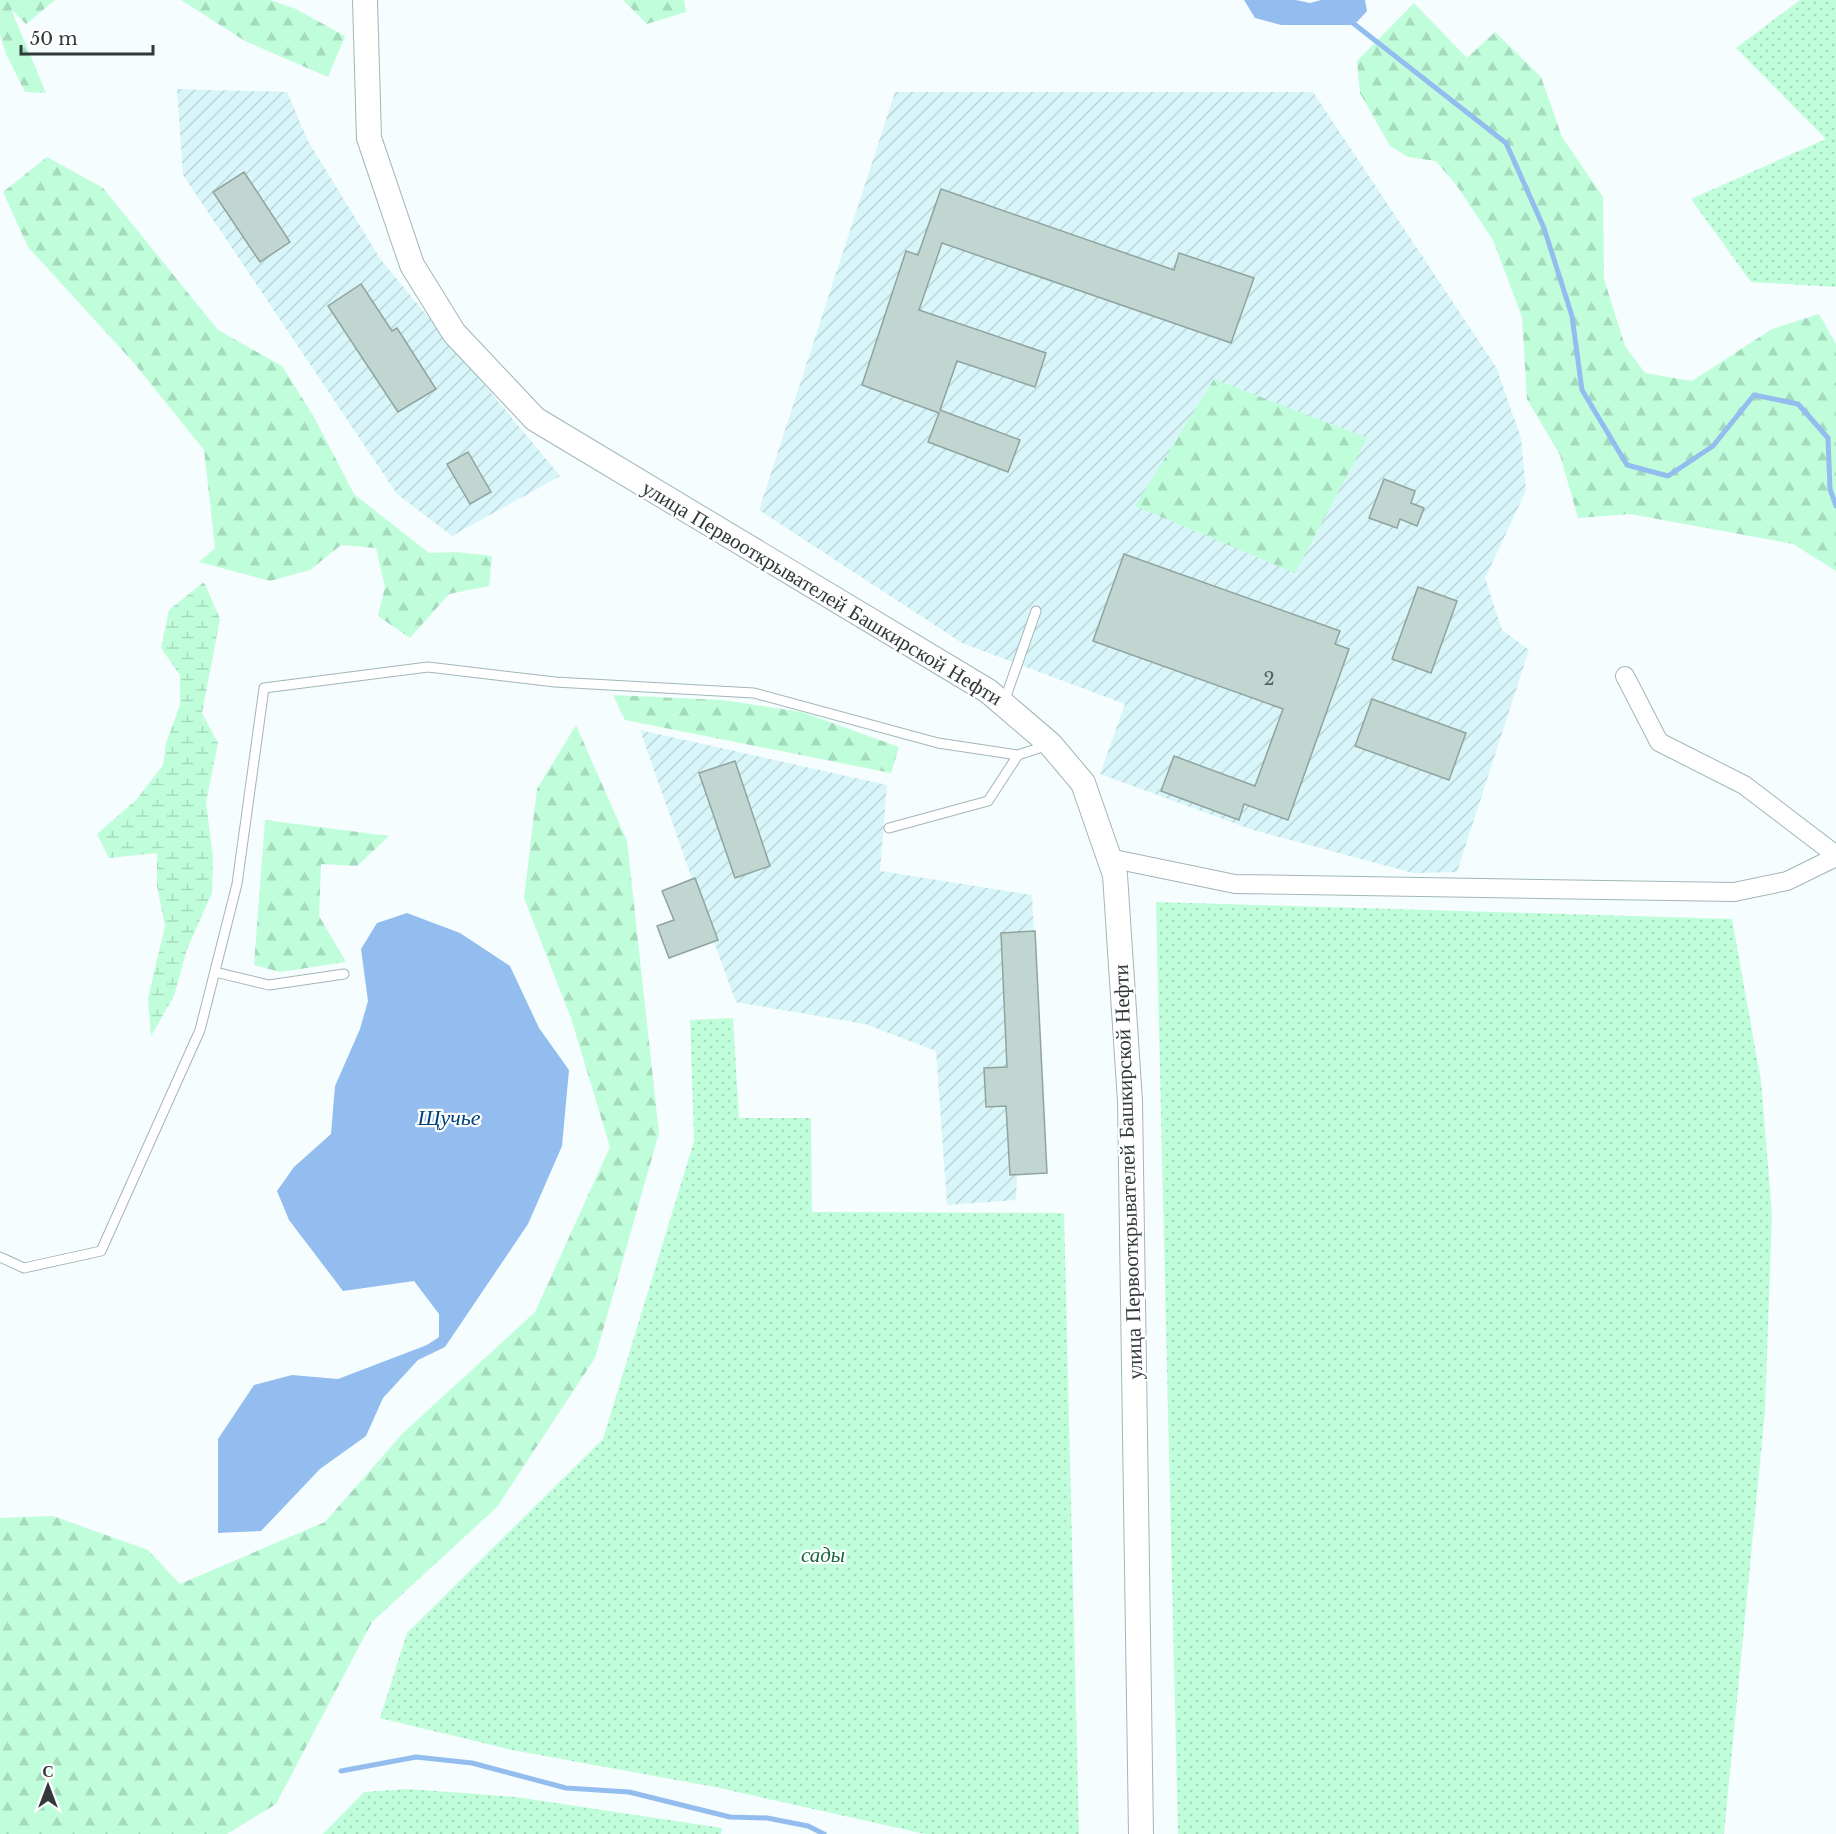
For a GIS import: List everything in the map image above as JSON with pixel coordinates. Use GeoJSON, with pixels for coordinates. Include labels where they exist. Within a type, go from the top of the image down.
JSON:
{"type":"FeatureCollection","features":[{"type":"Feature","properties":{"kind":"street","name":"улица Первооткрывателей Башкирской Нефти"},"geometry":{"type":"LineString","coordinates":[[365,0],[369,138],[412,265],[454,333],[535,419],[1004,702],[1050,744],[1083,783],[1115,875],[1130,1101],[1141,1834]]}},
{"type":"Feature","properties":{"kind":"street"},"geometry":{"type":"LineString","coordinates":[[1109,858],[1140,862],[1235,884],[1734,892],[1787,881],[1836,856],[1744,785],[1659,742],[1624,676]]}},
{"type":"Feature","properties":{"kind":"lane"},"geometry":{"type":"LineString","coordinates":[[1004,702],[1036,611]]}},
{"type":"Feature","properties":{"kind":"lane"},"geometry":{"type":"LineString","coordinates":[[0,1257],[24,1268],[101,1251],[201,1030],[237,884],[264,688],[428,667],[555,682],[754,693],[938,743],[1018,755],[1050,744]]}},
{"type":"Feature","properties":{"kind":"lane"},"geometry":{"type":"LineString","coordinates":[[889,828],[988,801],[1018,755]]}},
{"type":"Feature","properties":{"kind":"lane"},"geometry":{"type":"LineString","coordinates":[[215,972],[269,986],[344,974]]}},
{"type":"Feature","properties":{"kind":"shaded area"},"geometry":{"type":"Polygon","coordinates":[[[177,89],[287,92],[308,141],[381,260],[560,476],[452,536],[397,494],[183,175],[177,89]]]}},
{"type":"Feature","properties":{"kind":"shaded area"},"geometry":{"type":"Polygon","coordinates":[[[895,92],[1313,92],[1496,367],[1521,438],[1526,491],[1485,578],[1502,630],[1529,650],[1457,872],[1413,873],[1253,830],[1100,774],[1125,704],[962,643],[759,510],[895,92]]]}},
{"type":"Feature","properties":{"kind":"shaded area"},"geometry":{"type":"Polygon","coordinates":[[[640,730],[887,785],[880,871],[1032,895],[1047,1173],[1017,1174],[1016,1200],[947,1205],[936,1051],[865,1024],[736,1002],[714,942],[669,958],[657,926],[673,920],[662,891],[692,879],[640,730]]]}},
{"type":"Feature","properties":{"kind":"green space"},"geometry":{"type":"Polygon","coordinates":[[[0,0],[55,0],[26,24],[11,9],[46,93],[25,92],[6,54],[0,34],[0,0]]]}},
{"type":"Feature","properties":{"kind":"green space"},"geometry":{"type":"Polygon","coordinates":[[[181,0],[270,0],[296,9],[345,36],[328,77],[245,41],[181,0]]]}},
{"type":"Feature","properties":{"kind":"green space"},"geometry":{"type":"Polygon","coordinates":[[[623,0],[684,0],[686,12],[647,24],[623,0]]]}},
{"type":"Feature","properties":{"kind":"green space"},"geometry":{"type":"Polygon","coordinates":[[[1800,0],[1836,0],[1836,287],[1751,282],[1691,199],[1826,139],[1736,48],[1800,0]]]}},
{"type":"Feature","properties":{"kind":"green space"},"geometry":{"type":"Polygon","coordinates":[[[1414,3],[1467,58],[1495,32],[1541,77],[1562,137],[1603,197],[1604,279],[1625,346],[1645,373],[1692,381],[1772,329],[1819,314],[1836,344],[1836,571],[1793,544],[1630,514],[1578,518],[1560,455],[1527,399],[1522,317],[1493,240],[1457,186],[1436,161],[1408,157],[1390,146],[1360,93],[1357,61],[1414,3]]]}},
{"type":"Feature","properties":{"kind":"green space"},"geometry":{"type":"Polygon","coordinates":[[[47,157],[103,188],[218,330],[282,366],[314,417],[354,494],[429,553],[456,552],[492,556],[489,586],[449,594],[410,638],[378,616],[385,587],[376,548],[341,545],[310,570],[270,581],[199,562],[215,548],[204,450],[134,363],[28,247],[3,192],[47,157]]]}},
{"type":"Feature","properties":{"kind":"green space"},"geometry":{"type":"Polygon","coordinates":[[[1214,379],[1367,438],[1295,573],[1135,506],[1214,379]]]}},
{"type":"Feature","properties":{"kind":"green space"},"geometry":{"type":"Polygon","coordinates":[[[204,582],[220,619],[202,713],[218,743],[206,802],[213,858],[212,893],[187,949],[174,996],[151,1036],[148,998],[165,926],[157,886],[157,853],[109,858],[97,834],[136,800],[163,765],[166,743],[180,705],[180,675],[161,648],[169,610],[204,582]]]}},
{"type":"Feature","properties":{"kind":"green space"},"geometry":{"type":"Polygon","coordinates":[[[613,695],[722,700],[802,712],[899,747],[891,773],[625,720],[613,695]]]}},
{"type":"Feature","properties":{"kind":"green space"},"geometry":{"type":"Polygon","coordinates":[[[576,725],[627,841],[659,1133],[595,1358],[497,1507],[372,1622],[276,1804],[227,1834],[0,1834],[0,1518],[53,1516],[148,1550],[180,1584],[325,1522],[403,1433],[535,1312],[610,1147],[571,1018],[524,898],[537,789],[576,725]]]}},
{"type":"Feature","properties":{"kind":"green space"},"geometry":{"type":"Polygon","coordinates":[[[265,820],[389,836],[357,866],[321,864],[319,916],[346,962],[280,972],[254,965],[265,820]]]}},
{"type":"Feature","properties":{"kind":"green space"},"geometry":{"type":"Polygon","coordinates":[[[1156,902],[1732,919],[1761,1081],[1772,1214],[1765,1411],[1724,1834],[1178,1834],[1156,902]]]}},
{"type":"Feature","properties":{"kind":"green space","name":"сады"},"geometry":{"type":"Polygon","coordinates":[[[733,1018],[739,1118],[811,1118],[812,1212],[1064,1213],[1079,1834],[925,1834],[715,1787],[512,1750],[380,1718],[407,1633],[603,1439],[694,1141],[690,1020],[733,1018]]]}},
{"type":"Feature","properties":{"kind":"green space"},"geometry":{"type":"Polygon","coordinates":[[[408,1789],[516,1797],[722,1828],[721,1834],[323,1834],[364,1792],[408,1789]]]}},
{"type":"Feature","properties":{"kind":"water"},"geometry":{"type":"Polygon","coordinates":[[[1244,0],[1296,0],[1310,3],[1321,0],[1365,0],[1367,11],[1357,22],[1350,25],[1281,25],[1255,18],[1244,0]]]}},
{"type":"Feature","properties":{"kind":"water","name":"Щучье"},"geometry":{"type":"Polygon","coordinates":[[[407,913],[460,933],[510,966],[539,1028],[569,1070],[562,1146],[528,1224],[445,1347],[418,1360],[383,1398],[366,1436],[320,1469],[261,1531],[218,1533],[218,1439],[254,1385],[292,1375],[338,1379],[427,1345],[439,1337],[439,1314],[414,1281],[343,1291],[289,1220],[277,1191],[294,1167],[331,1134],[335,1086],[360,1029],[368,1001],[361,949],[377,923],[407,913]]]}},
{"type":"Feature","properties":{"kind":"building"},"geometry":{"type":"Polygon","coordinates":[[[244,172],[290,242],[260,262],[213,192],[244,172]]]}},
{"type":"Feature","properties":{"kind":"building"},"geometry":{"type":"Polygon","coordinates":[[[941,189],[1174,270],[1179,253],[1254,278],[1231,343],[942,243],[919,310],[1046,353],[1035,387],[957,361],[940,410],[1020,440],[1008,472],[928,442],[939,413],[862,385],[906,251],[918,255],[941,189]]]}},
{"type":"Feature","properties":{"kind":"building"},"geometry":{"type":"Polygon","coordinates":[[[361,284],[392,331],[397,328],[436,389],[398,412],[328,306],[361,284]]]}},
{"type":"Feature","properties":{"kind":"building"},"geometry":{"type":"Polygon","coordinates":[[[468,452],[491,492],[470,504],[447,464],[468,452]]]}},
{"type":"Feature","properties":{"kind":"building"},"geometry":{"type":"Polygon","coordinates":[[[1384,479],[1415,491],[1411,503],[1424,508],[1417,526],[1400,519],[1397,528],[1369,518],[1384,479]]]}},
{"type":"Feature","properties":{"kind":"building"},"geometry":{"type":"Polygon","coordinates":[[[1124,554],[1340,631],[1335,644],[1349,649],[1288,820],[1244,804],[1239,820],[1161,791],[1174,756],[1255,786],[1283,709],[1093,641],[1124,554]]]}},
{"type":"Feature","properties":{"kind":"building"},"geometry":{"type":"Polygon","coordinates":[[[1418,587],[1457,601],[1431,673],[1392,659],[1418,587]]]}},
{"type":"Feature","properties":{"kind":"building"},"geometry":{"type":"Polygon","coordinates":[[[1372,699],[1466,733],[1449,780],[1355,746],[1372,699]]]}},
{"type":"Feature","properties":{"kind":"building"},"geometry":{"type":"Polygon","coordinates":[[[735,761],[770,866],[735,878],[699,773],[735,761]]]}},
{"type":"Feature","properties":{"kind":"building"},"geometry":{"type":"Polygon","coordinates":[[[695,878],[718,940],[669,958],[657,926],[674,920],[662,891],[695,878]]]}},
{"type":"Feature","properties":{"kind":"building"},"geometry":{"type":"Polygon","coordinates":[[[1035,931],[1047,1173],[1010,1175],[1006,1106],[986,1107],[984,1068],[1007,1067],[1001,933],[1035,931]]]}},
{"type":"Feature","properties":{"kind":"waterway"},"geometry":{"type":"LineString","coordinates":[[1349,20],[1506,143],[1544,228],[1572,316],[1582,390],[1627,465],[1668,476],[1713,446],[1754,395],[1798,404],[1828,438],[1830,489],[1836,506]]}},
{"type":"Feature","properties":{"kind":"waterway"},"geometry":{"type":"LineString","coordinates":[[341,1771],[416,1757],[472,1763],[566,1788],[629,1792],[730,1817],[767,1818],[808,1826],[824,1834]]}}]}
